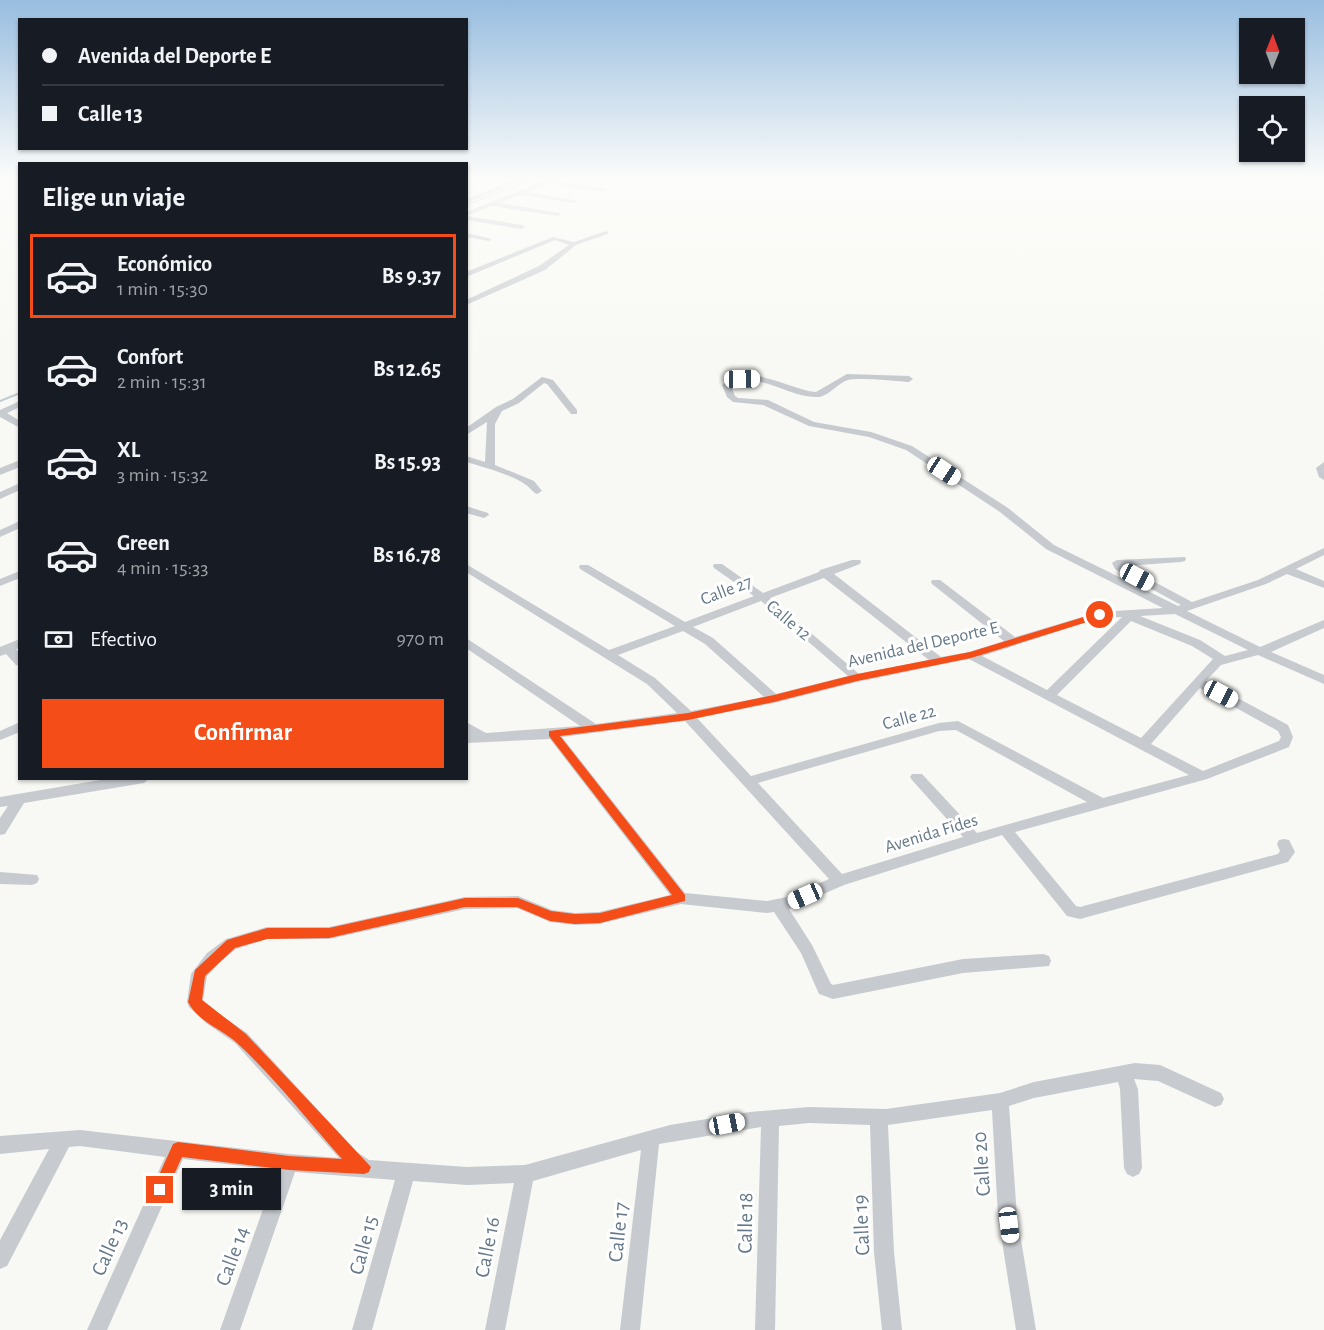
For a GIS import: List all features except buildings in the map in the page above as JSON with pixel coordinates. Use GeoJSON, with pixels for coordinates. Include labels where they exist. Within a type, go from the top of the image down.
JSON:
{"type":"FeatureCollection","features":[{"type":"Feature","properties":{"kind":"street"},"geometry":{"type":"LineString","coordinates":[[468,274],[550,240]]}},
{"type":"Feature","properties":{"kind":"street"},"geometry":{"type":"LineString","coordinates":[[562,240],[574,244]]}},
{"type":"Feature","properties":{"kind":"street"},"geometry":{"type":"LineString","coordinates":[[468,302],[542,268],[574,244],[585,240]]}},
{"type":"Feature","properties":{"kind":"street"},"geometry":{"type":"LineString","coordinates":[[909,379],[847,377],[818,395],[763,378],[732,380],[726,385],[731,397],[736,400],[765,402],[812,424],[871,435],[909,448],[1004,510],[1050,547],[1185,608]]}},
{"type":"Feature","properties":{"kind":"street"},"geometry":{"type":"LineString","coordinates":[[468,431],[499,409],[516,401],[542,380],[550,382],[574,412]]}},
{"type":"Feature","properties":{"kind":"street"},"geometry":{"type":"LineString","coordinates":[[0,413],[18,405]]}},
{"type":"Feature","properties":{"kind":"street"},"geometry":{"type":"LineString","coordinates":[[490,466],[490,424],[499,409]]}},
{"type":"Feature","properties":{"kind":"street"},"geometry":{"type":"LineString","coordinates":[[0,413],[18,424]]}},
{"type":"Feature","properties":{"kind":"street"},"geometry":{"type":"LineString","coordinates":[[468,460],[531,483],[537,491]]}},
{"type":"Feature","properties":{"kind":"street"},"geometry":{"type":"LineString","coordinates":[[0,472],[18,464]]}},
{"type":"Feature","properties":{"kind":"street"},"geometry":{"type":"LineString","coordinates":[[1324,465],[1321,468],[1324,477]]}},
{"type":"Feature","properties":{"kind":"street"},"geometry":{"type":"LineString","coordinates":[[0,496],[18,487]]}},
{"type":"Feature","properties":{"kind":"street"},"geometry":{"type":"LineString","coordinates":[[468,510],[484,514]]}},
{"type":"Feature","properties":{"kind":"street"},"geometry":{"type":"LineString","coordinates":[[0,534],[18,525]]}},
{"type":"Feature","properties":{"kind":"street","name":"Avenida del Deporte E"},"geometry":{"type":"LineString","coordinates":[[468,740],[553,734],[688,716],[774,699],[857,678],[940,662],[1100,615],[1185,608],[1229,594],[1288,570],[1324,551]]}},
{"type":"Feature","properties":{"kind":"street"},"geometry":{"type":"LineString","coordinates":[[1181,559],[1117,563],[1119,567],[1185,608],[1259,651],[1324,680]]}},
{"type":"Feature","properties":{"kind":"street","name":"Calle 27"},"geometry":{"type":"LineString","coordinates":[[609,654],[856,562]]}},
{"type":"Feature","properties":{"kind":"street","name":"Calle 12"},"geometry":{"type":"LineString","coordinates":[[718,566],[761,596],[857,678]]}},
{"type":"Feature","properties":{"kind":"street"},"geometry":{"type":"LineString","coordinates":[[584,567],[709,641],[774,699]]}},
{"type":"Feature","properties":{"kind":"street"},"geometry":{"type":"LineString","coordinates":[[468,568],[651,681],[688,716],[839,880]]}},
{"type":"Feature","properties":{"kind":"street"},"geometry":{"type":"LineString","coordinates":[[1288,570],[1324,585]]}},
{"type":"Feature","properties":{"kind":"street"},"geometry":{"type":"LineString","coordinates":[[824,572],[940,662]]}},
{"type":"Feature","properties":{"kind":"street"},"geometry":{"type":"LineString","coordinates":[[0,583],[18,575]]}},
{"type":"Feature","properties":{"kind":"street"},"geometry":{"type":"LineString","coordinates":[[936,582],[1012,641]]}},
{"type":"Feature","properties":{"kind":"street"},"geometry":{"type":"LineString","coordinates":[[1048,696],[1130,614],[1196,643],[1225,661]]}},
{"type":"Feature","properties":{"kind":"street"},"geometry":{"type":"LineString","coordinates":[[1144,743],[1217,662],[1259,651],[1324,624]]}},
{"type":"Feature","properties":{"kind":"street"},"geometry":{"type":"LineString","coordinates":[[468,643],[591,728]]}},
{"type":"Feature","properties":{"kind":"street"},"geometry":{"type":"LineString","coordinates":[[971,654],[1048,696],[1144,743],[1202,776]]}},
{"type":"Feature","properties":{"kind":"street","name":"Avenida Fides"},"geometry":{"type":"LineString","coordinates":[[681,898],[767,908],[839,880],[1099,802],[1202,776],[1280,747],[1287,736],[1283,728],[1200,683]]}},
{"type":"Feature","properties":{"kind":"street","name":"Calle 22"},"geometry":{"type":"LineString","coordinates":[[749,781],[939,727],[958,725],[1099,802]]}},
{"type":"Feature","properties":{"kind":"street"},"geometry":{"type":"LineString","coordinates":[[0,736],[18,727]]}},
{"type":"Feature","properties":{"kind":"street"},"geometry":{"type":"LineString","coordinates":[[468,727],[483,738]]}},
{"type":"Feature","properties":{"kind":"street"},"geometry":{"type":"LineString","coordinates":[[364,1167],[351,1158],[241,1038],[212,1018],[195,1002],[199,974],[213,958],[231,944],[267,933],[329,933],[465,903],[518,902],[550,916],[575,919],[600,918],[681,898],[553,734]]}},
{"type":"Feature","properties":{"kind":"street"},"geometry":{"type":"LineString","coordinates":[[916,777],[974,839]]}},
{"type":"Feature","properties":{"kind":"street"},"geometry":{"type":"LineString","coordinates":[[0,802],[132,780]]}},
{"type":"Feature","properties":{"kind":"street"},"geometry":{"type":"LineString","coordinates":[[0,830],[19,799]]}},
{"type":"Feature","properties":{"kind":"street"},"geometry":{"type":"LineString","coordinates":[[1005,829],[1072,912],[1080,913],[1283,858],[1288,852],[1284,844]]}},
{"type":"Feature","properties":{"kind":"street"},"geometry":{"type":"LineString","coordinates":[[0,878],[32,879]]}},
{"type":"Feature","properties":{"kind":"street"},"geometry":{"type":"LineString","coordinates":[[778,905],[807,950],[825,989],[833,992],[963,966],[1043,961]]}},
{"type":"Feature","properties":{"kind":"street"},"geometry":{"type":"LineString","coordinates":[[0,1146],[80,1138],[289,1163],[364,1167],[406,1173],[467,1176],[525,1174],[670,1133],[809,1114],[879,1117],[1000,1101],[1034,1090],[1147,1071],[1160,1073],[1215,1099]]}},
{"type":"Feature","properties":{"kind":"street"},"geometry":{"type":"LineString","coordinates":[[1124,1075],[1129,1089],[1133,1168]]}},
{"type":"Feature","properties":{"kind":"street","name":"Calle 20"},"geometry":{"type":"LineString","coordinates":[[1000,1101],[1002,1166],[1014,1272],[1026,1330]]}},
{"type":"Feature","properties":{"kind":"street","name":"Calle 19"},"geometry":{"type":"LineString","coordinates":[[879,1117],[884,1252],[892,1330]]}},
{"type":"Feature","properties":{"kind":"street","name":"Calle 18"},"geometry":{"type":"LineString","coordinates":[[765,1330],[770,1118]]}},
{"type":"Feature","properties":{"kind":"street","name":"Calle 17"},"geometry":{"type":"LineString","coordinates":[[630,1330],[651,1140]]}},
{"type":"Feature","properties":{"kind":"street"},"geometry":{"type":"LineString","coordinates":[[0,1259],[63,1141]]}},
{"type":"Feature","properties":{"kind":"street","name":"Calle 13"},"geometry":{"type":"LineString","coordinates":[[97,1330],[178,1149]]}},
{"type":"Feature","properties":{"kind":"street","name":"Calle 14"},"geometry":{"type":"LineString","coordinates":[[230,1330],[289,1163]]}},
{"type":"Feature","properties":{"kind":"street","name":"Calle 15"},"geometry":{"type":"LineString","coordinates":[[362,1330],[406,1173]]}},
{"type":"Feature","properties":{"kind":"street","name":"Calle 16"},"geometry":{"type":"LineString","coordinates":[[495,1330],[525,1174]]}},
{"type":"Feature","properties":{"kind":"waterway"},"geometry":{"type":"LineString","coordinates":[[0,401],[18,394]]}},
{"type":"Feature","properties":{"kind":"route"},"geometry":{"type":"LineString","coordinates":[[160,1190],[178,1149],[289,1163],[346,1168],[364,1167],[351,1158],[241,1038],[212,1018],[195,1002],[199,974],[213,958],[231,944],[267,933],[329,933],[465,903],[518,902],[550,916],[575,919],[600,918],[681,898],[553,734],[688,716],[774,699],[857,678],[940,662],[1100,615]]}}]}
